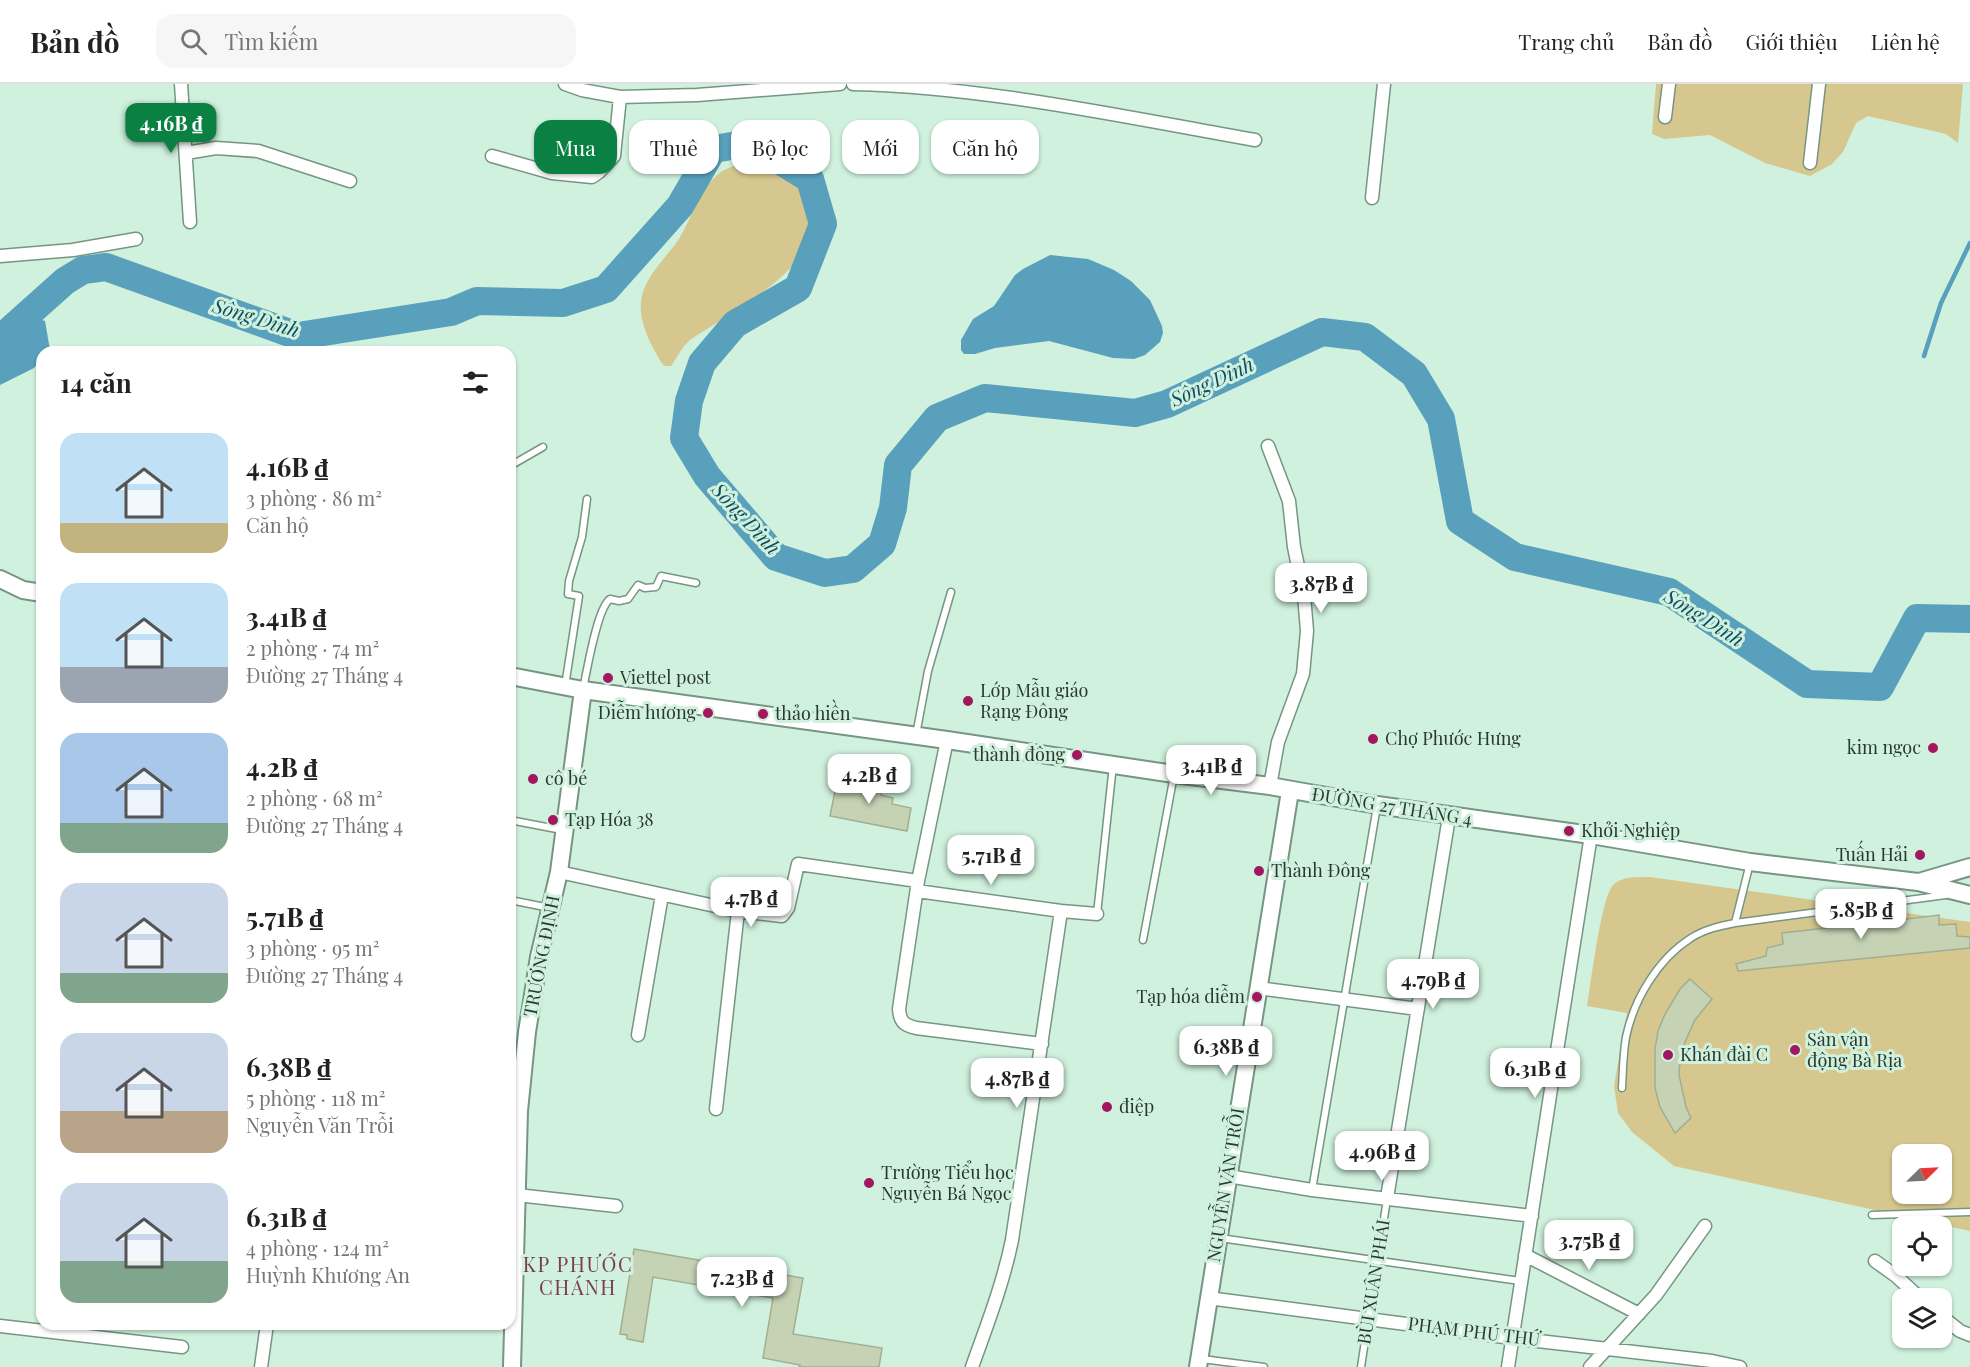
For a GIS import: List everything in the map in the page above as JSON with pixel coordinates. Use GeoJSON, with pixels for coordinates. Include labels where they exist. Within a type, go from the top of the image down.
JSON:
{"type":"FeatureCollection","features":[{"type":"Feature","properties":{"kind":"street"},"geometry":{"type":"LineString","coordinates":[[181,84],[190,222]]}},
{"type":"Feature","properties":{"kind":"street"},"geometry":{"type":"LineString","coordinates":[[565,84],[582,90],[620,97],[697,95],[840,84]]}},
{"type":"Feature","properties":{"kind":"street"},"geometry":{"type":"LineString","coordinates":[[853,84],[900,85],[972,93],[1255,140]]}},
{"type":"Feature","properties":{"kind":"street"},"geometry":{"type":"LineString","coordinates":[[1372,198],[1384,84]]}},
{"type":"Feature","properties":{"kind":"street"},"geometry":{"type":"LineString","coordinates":[[1665,117],[1669,84]]}},
{"type":"Feature","properties":{"kind":"street"},"geometry":{"type":"LineString","coordinates":[[1810,163],[1819,84]]}},
{"type":"Feature","properties":{"kind":"street"},"geometry":{"type":"LineString","coordinates":[[492,156],[552,173],[592,177],[614,156],[620,97]]}},
{"type":"Feature","properties":{"kind":"street"},"geometry":{"type":"LineString","coordinates":[[186,153],[216,148],[258,151],[350,181]]}},
{"type":"Feature","properties":{"kind":"street"},"geometry":{"type":"LineString","coordinates":[[0,256],[74,250],[136,239]]}},
{"type":"Feature","properties":{"kind":"street"},"geometry":{"type":"LineString","coordinates":[[1268,446],[1289,501],[1294,547],[1304,595],[1307,632],[1303,674],[1278,742],[1270,786]]}},
{"type":"Feature","properties":{"kind":"street"},"geometry":{"type":"LineString","coordinates":[[0,579],[23,590],[36,592]]}},
{"type":"Feature","properties":{"kind":"street","name":"ĐƯỜNG 27 THÁNG 4"},"geometry":{"type":"LineString","coordinates":[[516,677],[583,690],[1270,786],[1449,817],[1591,835],[1750,862],[1918,882],[1966,894]]}},
{"type":"Feature","properties":{"kind":"street","name":"TRƯƠNG ĐỊNH"},"geometry":{"type":"LineString","coordinates":[[516,1104],[539,957],[559,872],[583,690]]}},
{"type":"Feature","properties":{"kind":"street"},"geometry":{"type":"LineString","coordinates":[[947,740],[917,886],[899,1018],[904,1025],[916,1028],[1042,1044]]}},
{"type":"Feature","properties":{"kind":"street","name":"NGUYỄN VĂN TRỖI"},"geometry":{"type":"LineString","coordinates":[[1198,1363],[1290,791]]}},
{"type":"Feature","properties":{"kind":"street"},"geometry":{"type":"LineString","coordinates":[[1387,1198],[1449,817]]}},
{"type":"Feature","properties":{"kind":"street"},"geometry":{"type":"LineString","coordinates":[[1508,1367],[1591,835]]}},
{"type":"Feature","properties":{"kind":"street"},"geometry":{"type":"LineString","coordinates":[[559,872],[738,911],[782,916],[788,908],[798,864],[1061,912],[1097,914]]}},
{"type":"Feature","properties":{"kind":"street","name":"ĐƯỜNG 27 THÁNG 4"},"geometry":{"type":"LineString","coordinates":[[1918,882],[1970,867]]}},
{"type":"Feature","properties":{"kind":"street"},"geometry":{"type":"LineString","coordinates":[[638,1035],[662,896]]}},
{"type":"Feature","properties":{"kind":"street"},"geometry":{"type":"LineString","coordinates":[[716,1109],[738,911]]}},
{"type":"Feature","properties":{"kind":"street"},"geometry":{"type":"LineString","coordinates":[[972,1367],[1006,1266],[1061,912]]}},
{"type":"Feature","properties":{"kind":"street"},"geometry":{"type":"LineString","coordinates":[[1257,988],[1418,1009]]}},
{"type":"Feature","properties":{"kind":"street","name":"TRƯƠNG ĐỊNH"},"geometry":{"type":"LineString","coordinates":[[516,1152],[516,1229]]}},
{"type":"Feature","properties":{"kind":"street"},"geometry":{"type":"LineString","coordinates":[[1228,1176],[1312,1190],[1532,1216]]}},
{"type":"Feature","properties":{"kind":"street"},"geometry":{"type":"LineString","coordinates":[[517,1194],[616,1206]]}},
{"type":"Feature","properties":{"kind":"street"},"geometry":{"type":"LineString","coordinates":[[1590,1367],[1656,1294],[1705,1226]]}},
{"type":"Feature","properties":{"kind":"street"},"geometry":{"type":"LineString","coordinates":[[1525,1255],[1639,1314]]}},
{"type":"Feature","properties":{"kind":"street"},"geometry":{"type":"LineString","coordinates":[[1875,1261],[1909,1288]]}},
{"type":"Feature","properties":{"kind":"street","name":"PHẠM PHÚ THỨ"},"geometry":{"type":"LineString","coordinates":[[1208,1298],[1512,1338],[1712,1360],[1740,1367]]}},
{"type":"Feature","properties":{"kind":"street"},"geometry":{"type":"LineString","coordinates":[[1952,1325],[1970,1335]]}},
{"type":"Feature","properties":{"kind":"street"},"geometry":{"type":"LineString","coordinates":[[0,1326],[182,1347]]}},
{"type":"Feature","properties":{"kind":"street"},"geometry":{"type":"LineString","coordinates":[[261,1367],[266,1330]]}},
{"type":"Feature","properties":{"kind":"street","name":"TRƯƠNG ĐỊNH"},"geometry":{"type":"LineString","coordinates":[[512,1367],[513,1330]]}},
{"type":"Feature","properties":{"kind":"lane"},"geometry":{"type":"LineString","coordinates":[[516,463],[543,447]]}},
{"type":"Feature","properties":{"kind":"lane"},"geometry":{"type":"LineString","coordinates":[[565,687],[579,596],[568,594],[569,581],[582,537],[587,499]]}},
{"type":"Feature","properties":{"kind":"lane"},"geometry":{"type":"LineString","coordinates":[[583,690],[600,615],[605,603],[610,599],[619,601],[628,599],[638,585],[645,588],[656,587],[660,576],[696,583]]}},
{"type":"Feature","properties":{"kind":"lane"},"geometry":{"type":"LineString","coordinates":[[916,736],[928,671],[951,592]]}},
{"type":"Feature","properties":{"kind":"lane"},"geometry":{"type":"LineString","coordinates":[[1097,914],[1113,765]]}},
{"type":"Feature","properties":{"kind":"lane"},"geometry":{"type":"LineString","coordinates":[[1143,940],[1174,774]]}},
{"type":"Feature","properties":{"kind":"lane"},"geometry":{"type":"LineString","coordinates":[[1312,1190],[1377,805]]}},
{"type":"Feature","properties":{"kind":"lane"},"geometry":{"type":"LineString","coordinates":[[516,821],[565,831]]}},
{"type":"Feature","properties":{"kind":"lane"},"geometry":{"type":"LineString","coordinates":[[1735,923],[1750,862]]}},
{"type":"Feature","properties":{"kind":"lane"},"geometry":{"type":"LineString","coordinates":[[1622,1088],[1623,1057],[1631,1018],[1651,978],[1677,950],[1692,938],[1712,928],[1735,923],[1966,894]]}},
{"type":"Feature","properties":{"kind":"lane"},"geometry":{"type":"LineString","coordinates":[[516,901],[550,908]]}},
{"type":"Feature","properties":{"kind":"lane","name":"BÙI XUÂN PHÁI"},"geometry":{"type":"LineString","coordinates":[[1361,1367],[1387,1198]]}},
{"type":"Feature","properties":{"kind":"lane"},"geometry":{"type":"LineString","coordinates":[[1872,1215],[1970,1212]]}},
{"type":"Feature","properties":{"kind":"lane"},"geometry":{"type":"LineString","coordinates":[[1218,1237],[1520,1281]]}},
{"type":"Feature","properties":{"kind":"lane"},"geometry":{"type":"LineString","coordinates":[[1198,1363],[1264,1367]]}},
{"type":"Feature","properties":{"kind":"shaded area"},"geometry":{"type":"Polygon","coordinates":[[[1656,84],[1963,84],[1958,143],[1946,134],[1868,116],[1856,123],[1843,152],[1832,164],[1810,176],[1765,163],[1710,135],[1664,139],[1652,134],[1656,84]]]}},
{"type":"Feature","properties":{"kind":"shaded area"},"geometry":{"type":"Polygon","coordinates":[[[731,167],[731,174],[789,174],[793,176],[807,190],[812,202],[815,224],[808,245],[793,265],[774,283],[690,340],[671,366],[664,366],[644,327],[641,310],[643,293],[650,277],[679,239],[708,185],[722,171],[731,167]]]}},
{"type":"Feature","properties":{"kind":"shaded area","name":"Sân vận động Bà Rịa"},"geometry":{"type":"Polygon","coordinates":[[[1650,877],[1970,922],[1970,1231],[1952,1227],[1952,1216],[1902,1216],[1674,1166],[1632,1132],[1618,1113],[1614,1086],[1627,1013],[1587,1006],[1597,941],[1609,892],[1614,884],[1631,878],[1650,877]]]}},
{"type":"Feature","properties":{"kind":"water"},"geometry":{"type":"Polygon","coordinates":[[[1050,255],[1088,259],[1114,270],[1131,281],[1150,300],[1162,326],[1163,333],[1160,342],[1145,355],[1134,359],[1113,358],[1049,341],[964,354],[961,350],[961,340],[973,319],[994,306],[1015,275],[1050,255]]]}},
{"type":"Feature","properties":{"kind":"water"},"geometry":{"type":"Polygon","coordinates":[[[15,311],[45,321],[49,346],[36,346],[34,368],[0,385],[0,323],[15,311]]]}},
{"type":"Feature","properties":{"kind":"building"},"geometry":{"type":"Polygon","coordinates":[[[859,775],[884,779],[881,795],[893,798],[892,804],[911,808],[907,831],[830,816],[836,786],[856,790],[859,775]]]}},
{"type":"Feature","properties":{"kind":"building"},"geometry":{"type":"Polygon","coordinates":[[[1897,907],[1899,920],[1939,915],[1939,925],[1956,924],[1957,936],[1970,937],[1970,948],[1738,971],[1736,964],[1766,956],[1767,948],[1783,944],[1782,933],[1826,928],[1825,916],[1897,907]]]}},
{"type":"Feature","properties":{"kind":"building","name":"Khán đài C"},"geometry":{"type":"Polygon","coordinates":[[[1690,979],[1712,999],[1695,1020],[1685,1042],[1679,1075],[1686,1107],[1691,1118],[1675,1133],[1660,1107],[1655,1088],[1655,1049],[1658,1031],[1665,1014],[1680,989],[1690,979]]]}},
{"type":"Feature","properties":{"kind":"building"},"geometry":{"type":"Polygon","coordinates":[[[634,1249],[803,1278],[793,1334],[882,1348],[879,1367],[799,1367],[800,1365],[763,1358],[773,1298],[653,1277],[643,1342],[627,1339],[627,1335],[620,1334],[634,1249]]]}},
{"type":"Feature","properties":{"kind":"waterway","name":"Sông Dinh"},"geometry":{"type":"LineString","coordinates":[[0,339],[65,281],[83,270],[106,267],[298,336],[451,312],[477,301],[563,303],[606,289],[680,206],[713,149],[744,144],[766,152],[810,179],[823,224],[798,288],[735,324],[702,363],[689,401],[684,438],[707,476],[776,557],[825,573],[853,569],[882,544],[893,508],[898,465],[937,418],[985,398],[1135,413],[1167,404],[1322,332],[1365,337],[1414,374],[1441,419],[1460,521],[1515,557],[1669,592],[1807,684],[1880,687],[1917,618],[1970,619]]}},
{"type":"Feature","properties":{"kind":"waterway"},"geometry":{"type":"LineString","coordinates":[[1924,356],[1941,303],[1970,243]]}},
{"type":"Feature","properties":{"kind":"place","name":"Viettel post"},"geometry":{"type":"Point","coordinates":[608,678]}},
{"type":"Feature","properties":{"kind":"place","name":"Lớp Mẫu giáo Rạng Đông"},"geometry":{"type":"Point","coordinates":[968,701]}},
{"type":"Feature","properties":{"kind":"place","name":"Diễm hương"},"geometry":{"type":"Point","coordinates":[708,713]}},
{"type":"Feature","properties":{"kind":"place","name":"thảo hiền"},"geometry":{"type":"Point","coordinates":[763,714]}},
{"type":"Feature","properties":{"kind":"place","name":"Chợ Phước Hưng"},"geometry":{"type":"Point","coordinates":[1373,739]}},
{"type":"Feature","properties":{"kind":"place","name":"kim ngọc"},"geometry":{"type":"Point","coordinates":[1933,748]}},
{"type":"Feature","properties":{"kind":"place","name":"thành đông"},"geometry":{"type":"Point","coordinates":[1077,755]}},
{"type":"Feature","properties":{"kind":"place","name":"cô bé"},"geometry":{"type":"Point","coordinates":[533,779]}},
{"type":"Feature","properties":{"kind":"place","name":"Tạp Hóa 38"},"geometry":{"type":"Point","coordinates":[553,820]}},
{"type":"Feature","properties":{"kind":"place","name":"Khởi Nghiệp"},"geometry":{"type":"Point","coordinates":[1569,831]}},
{"type":"Feature","properties":{"kind":"place","name":"Tuấn Hải"},"geometry":{"type":"Point","coordinates":[1920,855]}},
{"type":"Feature","properties":{"kind":"place","name":"Thành Đông"},"geometry":{"type":"Point","coordinates":[1259,871]}},
{"type":"Feature","properties":{"kind":"place","name":"Tạp hóa diễm"},"geometry":{"type":"Point","coordinates":[1257,997]}},
{"type":"Feature","properties":{"kind":"place","name":"Sân vận động Bà Rịa"},"geometry":{"type":"Point","coordinates":[1795,1050]}},
{"type":"Feature","properties":{"kind":"place","name":"Khán đài C"},"geometry":{"type":"Point","coordinates":[1668,1055]}},
{"type":"Feature","properties":{"kind":"place","name":"điệp"},"geometry":{"type":"Point","coordinates":[1107,1107]}},
{"type":"Feature","properties":{"kind":"place","name":"Trường Tiểu học Nguyễn Bá Ngọc"},"geometry":{"type":"Point","coordinates":[869,1183]}},
{"type":"Feature","properties":{"kind":"district","name":"KP PHƯỚC CHÁNH"},"geometry":{"type":"Point","coordinates":[578,1276]}}]}
